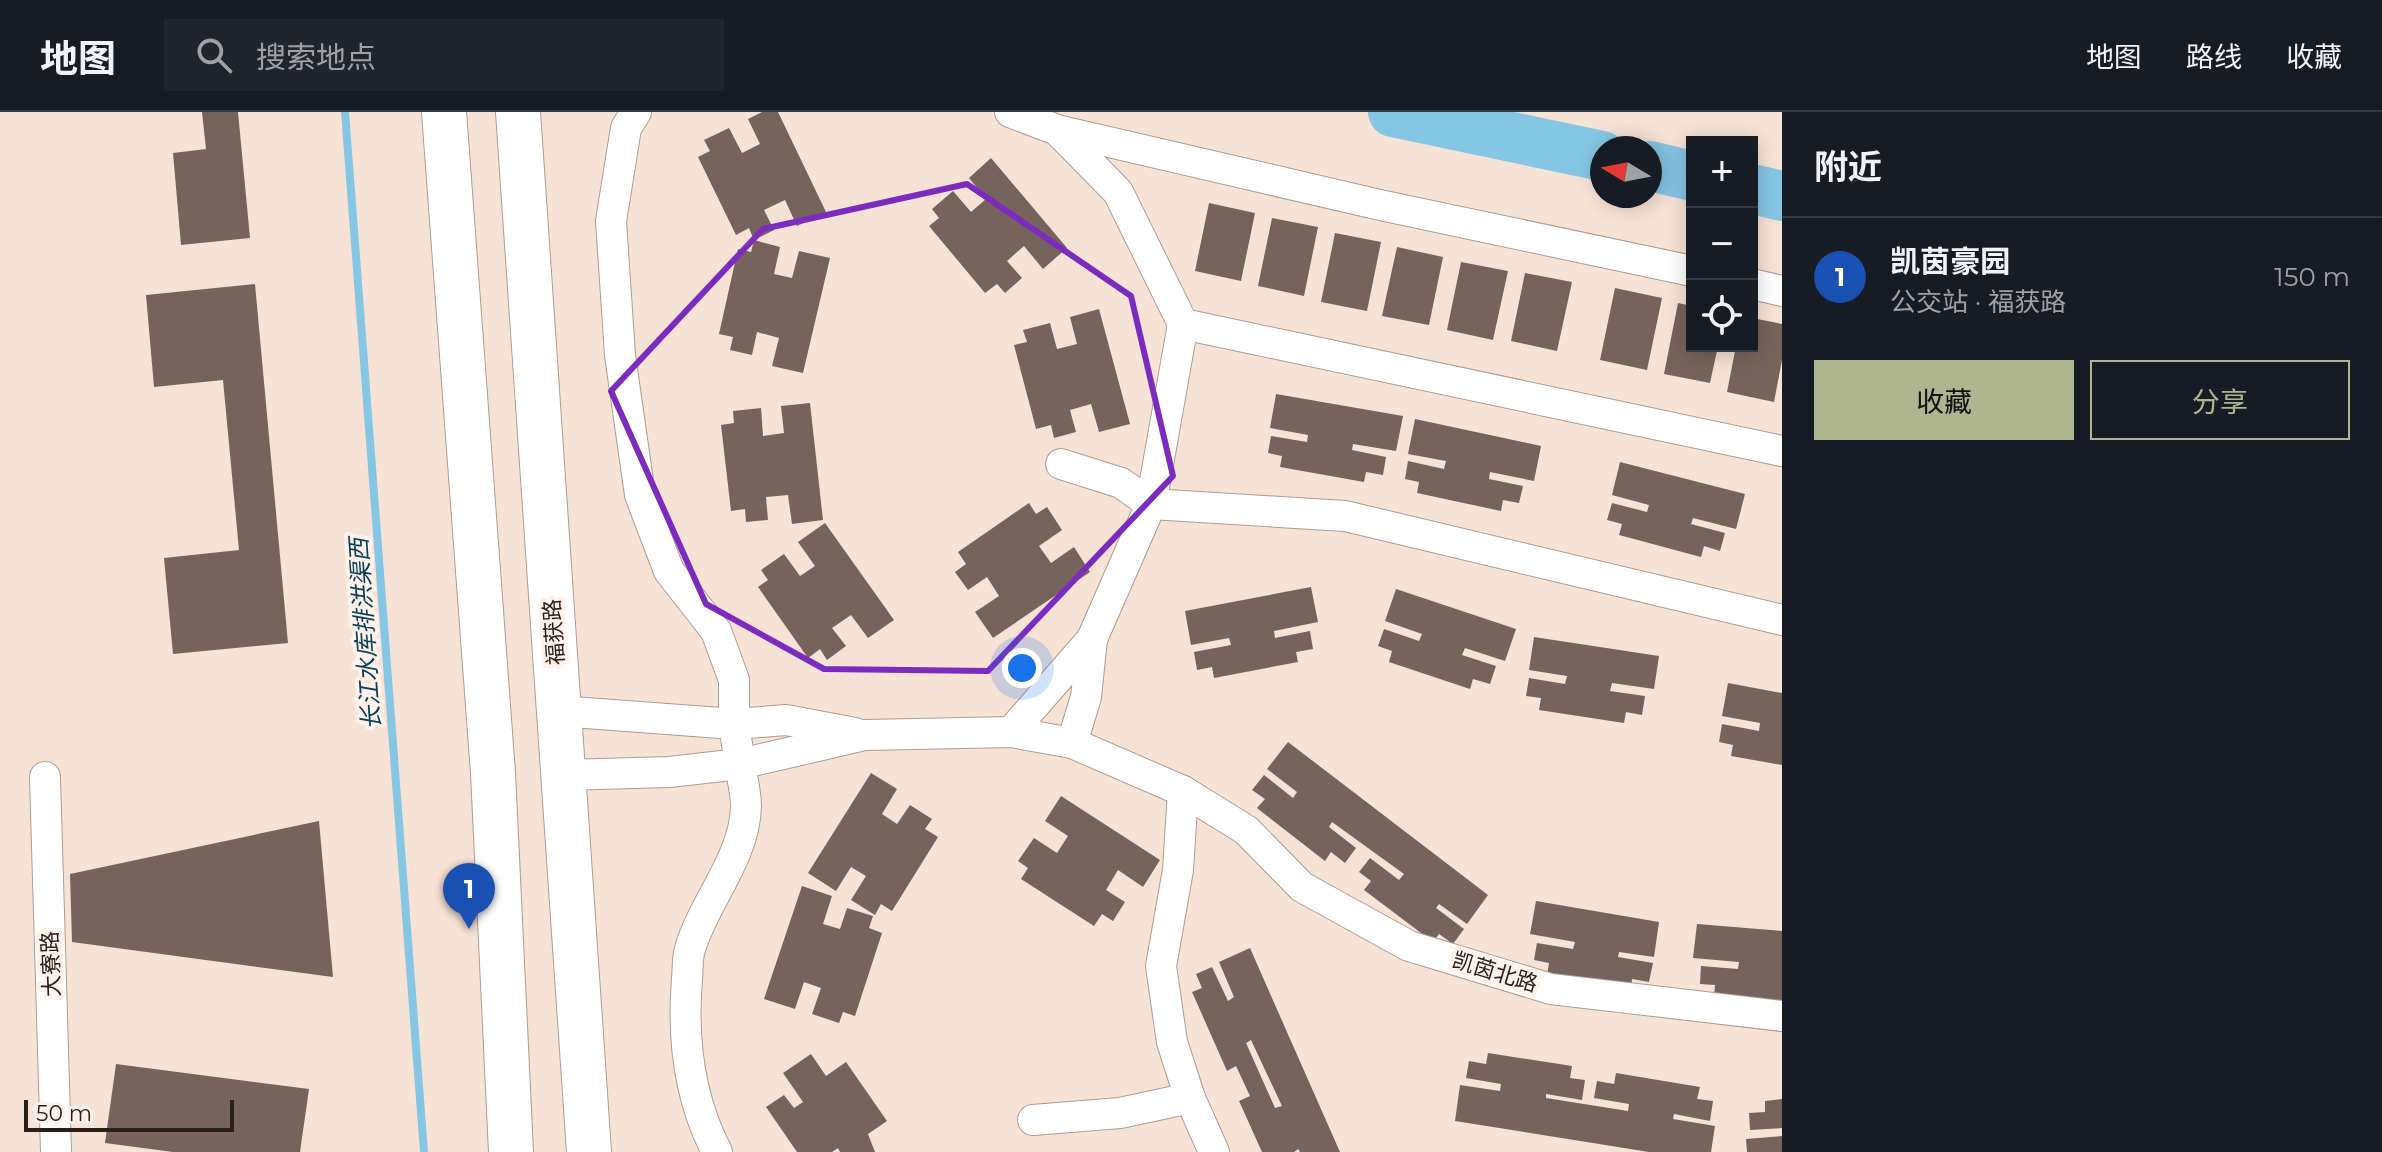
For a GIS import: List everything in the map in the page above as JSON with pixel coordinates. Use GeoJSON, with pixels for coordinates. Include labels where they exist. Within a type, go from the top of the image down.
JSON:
{"type":"FeatureCollection","features":[{"type":"Feature","properties":{"kind":"street"},"geometry":{"type":"LineString","coordinates":[[444,112],[492,757],[511,1152]]}},
{"type":"Feature","properties":{"kind":"street","name":"福获路"},"geometry":{"type":"LineString","coordinates":[[518,112],[589,1152]]}},
{"type":"Feature","properties":{"kind":"street"},"geometry":{"type":"LineString","coordinates":[[636,112],[626,128],[611,221],[620,355],[640,495],[669,571],[716,631],[734,680],[734,724],[746,807],[736,850],[707,905],[689,950],[685,1006],[689,1075],[707,1133],[717,1152]]}},
{"type":"Feature","properties":{"kind":"street"},"geometry":{"type":"LineString","coordinates":[[1010,112],[1057,130],[1380,205],[1686,270]]}},
{"type":"Feature","properties":{"kind":"street"},"geometry":{"type":"LineString","coordinates":[[1011,732],[1092,639],[1151,504],[1183,324],[1118,192],[1057,130]]}},
{"type":"Feature","properties":{"kind":"street"},"geometry":{"type":"LineString","coordinates":[[1758,285],[1782,291]]}},
{"type":"Feature","properties":{"kind":"street"},"geometry":{"type":"LineString","coordinates":[[1183,324],[1782,451]]}},
{"type":"Feature","properties":{"kind":"street"},"geometry":{"type":"LineString","coordinates":[[1061,464],[1121,483],[1151,504],[1345,516],[1782,620]]}},
{"type":"Feature","properties":{"kind":"street"},"geometry":{"type":"LineString","coordinates":[[1072,743],[1086,697],[1092,639]]}},
{"type":"Feature","properties":{"kind":"street"},"geometry":{"type":"LineString","coordinates":[[559,711],[734,724],[786,720],[865,735]]}},
{"type":"Feature","properties":{"kind":"street","name":"凯茵北路"},"geometry":{"type":"LineString","coordinates":[[865,735],[1011,732],[1072,743],[1183,791],[1246,830],[1302,887],[1409,946],[1551,989],[1782,1016]]}},
{"type":"Feature","properties":{"kind":"street"},"geometry":{"type":"LineString","coordinates":[[564,775],[669,772],[740,764],[865,735]]}},
{"type":"Feature","properties":{"kind":"street","name":"大寮路"},"geometry":{"type":"LineString","coordinates":[[45,777],[56,1152]]}},
{"type":"Feature","properties":{"kind":"street"},"geometry":{"type":"LineString","coordinates":[[1183,791],[1178,870],[1161,966],[1172,1042],[1190,1098],[1214,1152]]}},
{"type":"Feature","properties":{"kind":"street"},"geometry":{"type":"LineString","coordinates":[[1033,1120],[1120,1113],[1190,1098]]}},
{"type":"Feature","properties":{"kind":"highlighted area"},"geometry":{"type":"Polygon","coordinates":[[[967,184],[1131,296],[1173,476],[988,671],[824,669],[706,604],[611,391],[763,229],[967,184]]]}},
{"type":"Feature","properties":{"kind":"building"},"geometry":{"type":"Polygon","coordinates":[[[202,112],[238,112],[250,238],[181,245],[173,153],[206,149],[202,112]]]}},
{"type":"Feature","properties":{"kind":"building"},"geometry":{"type":"Polygon","coordinates":[[[762,112],[778,112],[826,212],[797,226],[785,200],[764,210],[774,230],[754,240],[749,228],[736,235],[698,157],[710,151],[704,140],[729,128],[742,153],[760,144],[748,119],[762,112]]]}},
{"type":"Feature","properties":{"kind":"building"},"geometry":{"type":"Polygon","coordinates":[[[991,158],[1067,248],[1043,269],[1024,246],[1007,261],[1022,278],[1005,293],[997,284],[985,293],[929,226],[939,218],[932,209],[953,191],[971,212],[986,199],[969,178],[991,158]]]}},
{"type":"Feature","properties":{"kind":"building"},"geometry":{"type":"Polygon","coordinates":[[[1209,203],[1255,213],[1241,281],[1195,271],[1209,203]]]}},
{"type":"Feature","properties":{"kind":"building"},"geometry":{"type":"Polygon","coordinates":[[[1272,218],[1318,227],[1304,296],[1258,286],[1272,218]]]}},
{"type":"Feature","properties":{"kind":"building"},"geometry":{"type":"Polygon","coordinates":[[[1335,233],[1381,242],[1367,311],[1321,302],[1335,233]]]}},
{"type":"Feature","properties":{"kind":"building"},"geometry":{"type":"Polygon","coordinates":[[[754,240],[780,247],[774,274],[792,278],[799,251],[830,258],[803,373],[772,366],[779,338],[757,332],[752,355],[730,350],[733,337],[719,334],[738,249],[751,252],[754,240]]]}},
{"type":"Feature","properties":{"kind":"building"},"geometry":{"type":"Polygon","coordinates":[[[1397,247],[1443,257],[1429,325],[1382,316],[1397,247]]]}},
{"type":"Feature","properties":{"kind":"building"},"geometry":{"type":"Polygon","coordinates":[[[1461,262],[1508,271],[1493,340],[1447,330],[1461,262]]]}},
{"type":"Feature","properties":{"kind":"building"},"geometry":{"type":"Polygon","coordinates":[[[1525,273],[1572,282],[1557,351],[1511,341],[1525,273]]]}},
{"type":"Feature","properties":{"kind":"building"},"geometry":{"type":"Polygon","coordinates":[[[255,284],[288,643],[173,654],[164,558],[239,550],[223,380],[154,387],[146,295],[255,284]]]}},
{"type":"Feature","properties":{"kind":"building"},"geometry":{"type":"Polygon","coordinates":[[[1615,288],[1662,298],[1647,370],[1600,360],[1615,288]]]}},
{"type":"Feature","properties":{"kind":"building"},"geometry":{"type":"Polygon","coordinates":[[[1678,303],[1686,305],[1686,352],[1717,352],[1710,383],[1664,374],[1678,303]]]}},
{"type":"Feature","properties":{"kind":"building"},"geometry":{"type":"Polygon","coordinates":[[[1099,309],[1130,424],[1099,432],[1091,404],[1070,410],[1076,432],[1054,438],[1051,425],[1036,429],[1014,345],[1027,342],[1023,330],[1050,323],[1057,349],[1077,344],[1070,317],[1099,309]]]}},
{"type":"Feature","properties":{"kind":"building"},"geometry":{"type":"Polygon","coordinates":[[[1758,319],[1782,324],[1782,360],[1774,402],[1727,392],[1735,352],[1758,352],[1758,319]]]}},
{"type":"Feature","properties":{"kind":"building"},"geometry":{"type":"Polygon","coordinates":[[[1276,394],[1403,416],[1396,451],[1353,444],[1352,450],[1386,457],[1383,475],[1366,472],[1364,482],[1280,467],[1282,456],[1268,453],[1271,436],[1307,442],[1308,435],[1270,428],[1276,394]]]}},
{"type":"Feature","properties":{"kind":"building"},"geometry":{"type":"Polygon","coordinates":[[[810,403],[823,520],[792,524],[788,495],[766,497],[768,520],[746,522],[745,509],[731,511],[721,425],[734,423],[733,411],[761,408],[763,436],[784,433],[781,406],[810,403]]]}},
{"type":"Feature","properties":{"kind":"building"},"geometry":{"type":"Polygon","coordinates":[[[1415,419],[1541,446],[1534,481],[1490,472],[1489,479],[1523,486],[1519,503],[1503,500],[1501,511],[1417,493],[1419,482],[1405,479],[1408,461],[1444,469],[1446,461],[1408,454],[1415,419]]]}},
{"type":"Feature","properties":{"kind":"building"},"geometry":{"type":"Polygon","coordinates":[[[1620,462],[1745,494],[1736,529],[1693,518],[1691,524],[1725,533],[1720,551],[1704,546],[1701,557],[1619,535],[1622,524],[1607,520],[1612,503],[1647,512],[1649,505],[1612,495],[1620,462]]]}},
{"type":"Feature","properties":{"kind":"building"},"geometry":{"type":"Polygon","coordinates":[[[1029,503],[1036,514],[1047,507],[1062,530],[1039,546],[1051,563],[1074,547],[1090,572],[993,638],[975,612],[999,596],[987,577],[968,590],[955,572],[966,564],[958,552],[1029,503]]]}},
{"type":"Feature","properties":{"kind":"building"},"geometry":{"type":"Polygon","coordinates":[[[825,523],[894,620],[868,638],[851,615],[832,628],[846,646],[827,660],[820,649],[808,658],[758,587],[768,580],[761,570],[784,554],[800,576],[815,566],[798,542],[825,523]]]}},
{"type":"Feature","properties":{"kind":"building"},"geometry":{"type":"Polygon","coordinates":[[[1311,587],[1318,622],[1274,631],[1275,638],[1310,631],[1313,649],[1296,652],[1298,662],[1214,678],[1212,667],[1197,670],[1194,652],[1231,645],[1229,638],[1191,645],[1185,611],[1311,587]]]}},
{"type":"Feature","properties":{"kind":"building"},"geometry":{"type":"Polygon","coordinates":[[[1396,589],[1516,629],[1505,661],[1465,648],[1462,655],[1496,666],[1490,684],[1473,679],[1470,689],[1389,662],[1392,651],[1378,646],[1384,629],[1419,641],[1422,634],[1385,621],[1396,589]]]}},
{"type":"Feature","properties":{"kind":"building"},"geometry":{"type":"Polygon","coordinates":[[[1534,637],[1659,656],[1654,689],[1612,683],[1610,691],[1645,696],[1642,715],[1626,712],[1624,723],[1539,710],[1541,698],[1526,696],[1529,678],[1565,684],[1567,676],[1529,670],[1534,637]]]}},
{"type":"Feature","properties":{"kind":"building"},"geometry":{"type":"Polygon","coordinates":[[[1728,683],[1782,693],[1782,765],[1731,756],[1733,745],[1719,742],[1722,724],[1759,731],[1760,723],[1722,716],[1728,683]]]}},
{"type":"Feature","properties":{"kind":"building"},"geometry":{"type":"Polygon","coordinates":[[[1288,742],[1488,895],[1467,924],[1439,904],[1436,908],[1464,929],[1453,944],[1439,934],[1433,942],[1364,890],[1371,881],[1359,872],[1370,858],[1399,880],[1404,874],[1332,822],[1329,827],[1356,848],[1345,863],[1331,852],[1325,861],[1257,808],[1265,799],[1252,790],[1264,775],[1293,798],[1297,792],[1267,769],[1288,742]]]}},
{"type":"Feature","properties":{"kind":"building"},"geometry":{"type":"Polygon","coordinates":[[[871,773],[897,789],[882,814],[897,824],[910,805],[932,819],[925,829],[938,837],[892,911],[881,904],[875,915],[851,900],[866,876],[851,867],[836,891],[808,873],[871,773]]]}},
{"type":"Feature","properties":{"kind":"building"},"geometry":{"type":"Polygon","coordinates":[[[1061,796],[1160,860],[1143,887],[1118,870],[1106,890],[1125,902],[1113,921],[1102,914],[1094,926],[1021,879],[1028,868],[1018,861],[1034,838],[1057,853],[1068,836],[1045,821],[1061,796]]]}},
{"type":"Feature","properties":{"kind":"building"},"geometry":{"type":"Polygon","coordinates":[[[319,821],[333,977],[72,942],[70,874],[319,821]]]}},
{"type":"Feature","properties":{"kind":"building"},"geometry":{"type":"Polygon","coordinates":[[[802,886],[832,896],[823,924],[840,929],[847,908],[873,916],[869,928],[882,933],[855,1016],[843,1012],[839,1023],[812,1014],[821,988],[804,982],[795,1009],[764,999],[802,886]]]}},
{"type":"Feature","properties":{"kind":"building"},"geometry":{"type":"Polygon","coordinates":[[[1536,901],[1659,922],[1654,957],[1619,952],[1618,957],[1653,963],[1649,982],[1632,979],[1631,989],[1547,975],[1549,963],[1534,960],[1537,943],[1573,949],[1575,942],[1530,934],[1536,901]]]}},
{"type":"Feature","properties":{"kind":"building"},"geometry":{"type":"Polygon","coordinates":[[[1697,924],[1782,931],[1782,1003],[1714,997],[1715,985],[1700,984],[1701,966],[1738,969],[1739,962],[1693,958],[1697,924]]]}},
{"type":"Feature","properties":{"kind":"building"},"geometry":{"type":"Polygon","coordinates":[[[1250,948],[1340,1152],[1300,1152],[1298,1149],[1294,1152],[1262,1152],[1239,1101],[1250,1096],[1236,1066],[1227,1071],[1192,992],[1202,988],[1196,974],[1212,967],[1228,1001],[1234,997],[1219,962],[1250,948]],[[1251,1040],[1246,1043],[1275,1108],[1282,1106],[1251,1040]]]}},
{"type":"Feature","properties":{"kind":"building"},"geometry":{"type":"Polygon","coordinates":[[[1488,1053],[1572,1066],[1570,1078],[1585,1080],[1582,1100],[1546,1094],[1546,1098],[1628,1111],[1629,1104],[1594,1098],[1597,1081],[1614,1084],[1616,1073],[1700,1087],[1697,1099],[1713,1101],[1710,1121],[1674,1114],[1673,1119],[1715,1126],[1711,1152],[1649,1152],[1455,1121],[1460,1085],[1500,1091],[1501,1084],[1466,1078],[1469,1061],[1486,1064],[1488,1053]]]}},
{"type":"Feature","properties":{"kind":"building"},"geometry":{"type":"Polygon","coordinates":[[[811,1054],[826,1076],[846,1062],[887,1121],[868,1134],[875,1152],[840,1152],[838,1148],[832,1152],[797,1152],[766,1107],[784,1095],[794,1108],[803,1102],[783,1073],[811,1054]]]}},
{"type":"Feature","properties":{"kind":"building"},"geometry":{"type":"Polygon","coordinates":[[[116,1064],[309,1089],[300,1152],[173,1152],[105,1143],[116,1064]]]}},
{"type":"Feature","properties":{"kind":"building"},"geometry":{"type":"Polygon","coordinates":[[[1782,1099],[1782,1128],[1750,1130],[1749,1113],[1765,1112],[1765,1101],[1782,1099]]]}},
{"type":"Feature","properties":{"kind":"building"},"geometry":{"type":"Polygon","coordinates":[[[1782,1136],[1782,1152],[1747,1152],[1746,1139],[1782,1136]]]}},
{"type":"Feature","properties":{"kind":"waterway","name":"长江水库排洪渠西"},"geometry":{"type":"LineString","coordinates":[[345,112],[424,1152]]}},
{"type":"Feature","properties":{"kind":"waterway"},"geometry":{"type":"LineString","coordinates":[[1393,112],[1590,153]]}},
{"type":"Feature","properties":{"kind":"waterway"},"geometry":{"type":"LineString","coordinates":[[1662,169],[1686,175]]}},
{"type":"Feature","properties":{"kind":"waterway"},"geometry":{"type":"LineString","coordinates":[[1758,190],[1782,196]]}},
{"type":"Feature","properties":{"kind":"place","name":"凯茵豪园"},"geometry":{"type":"Point","coordinates":[469,929]}}]}
